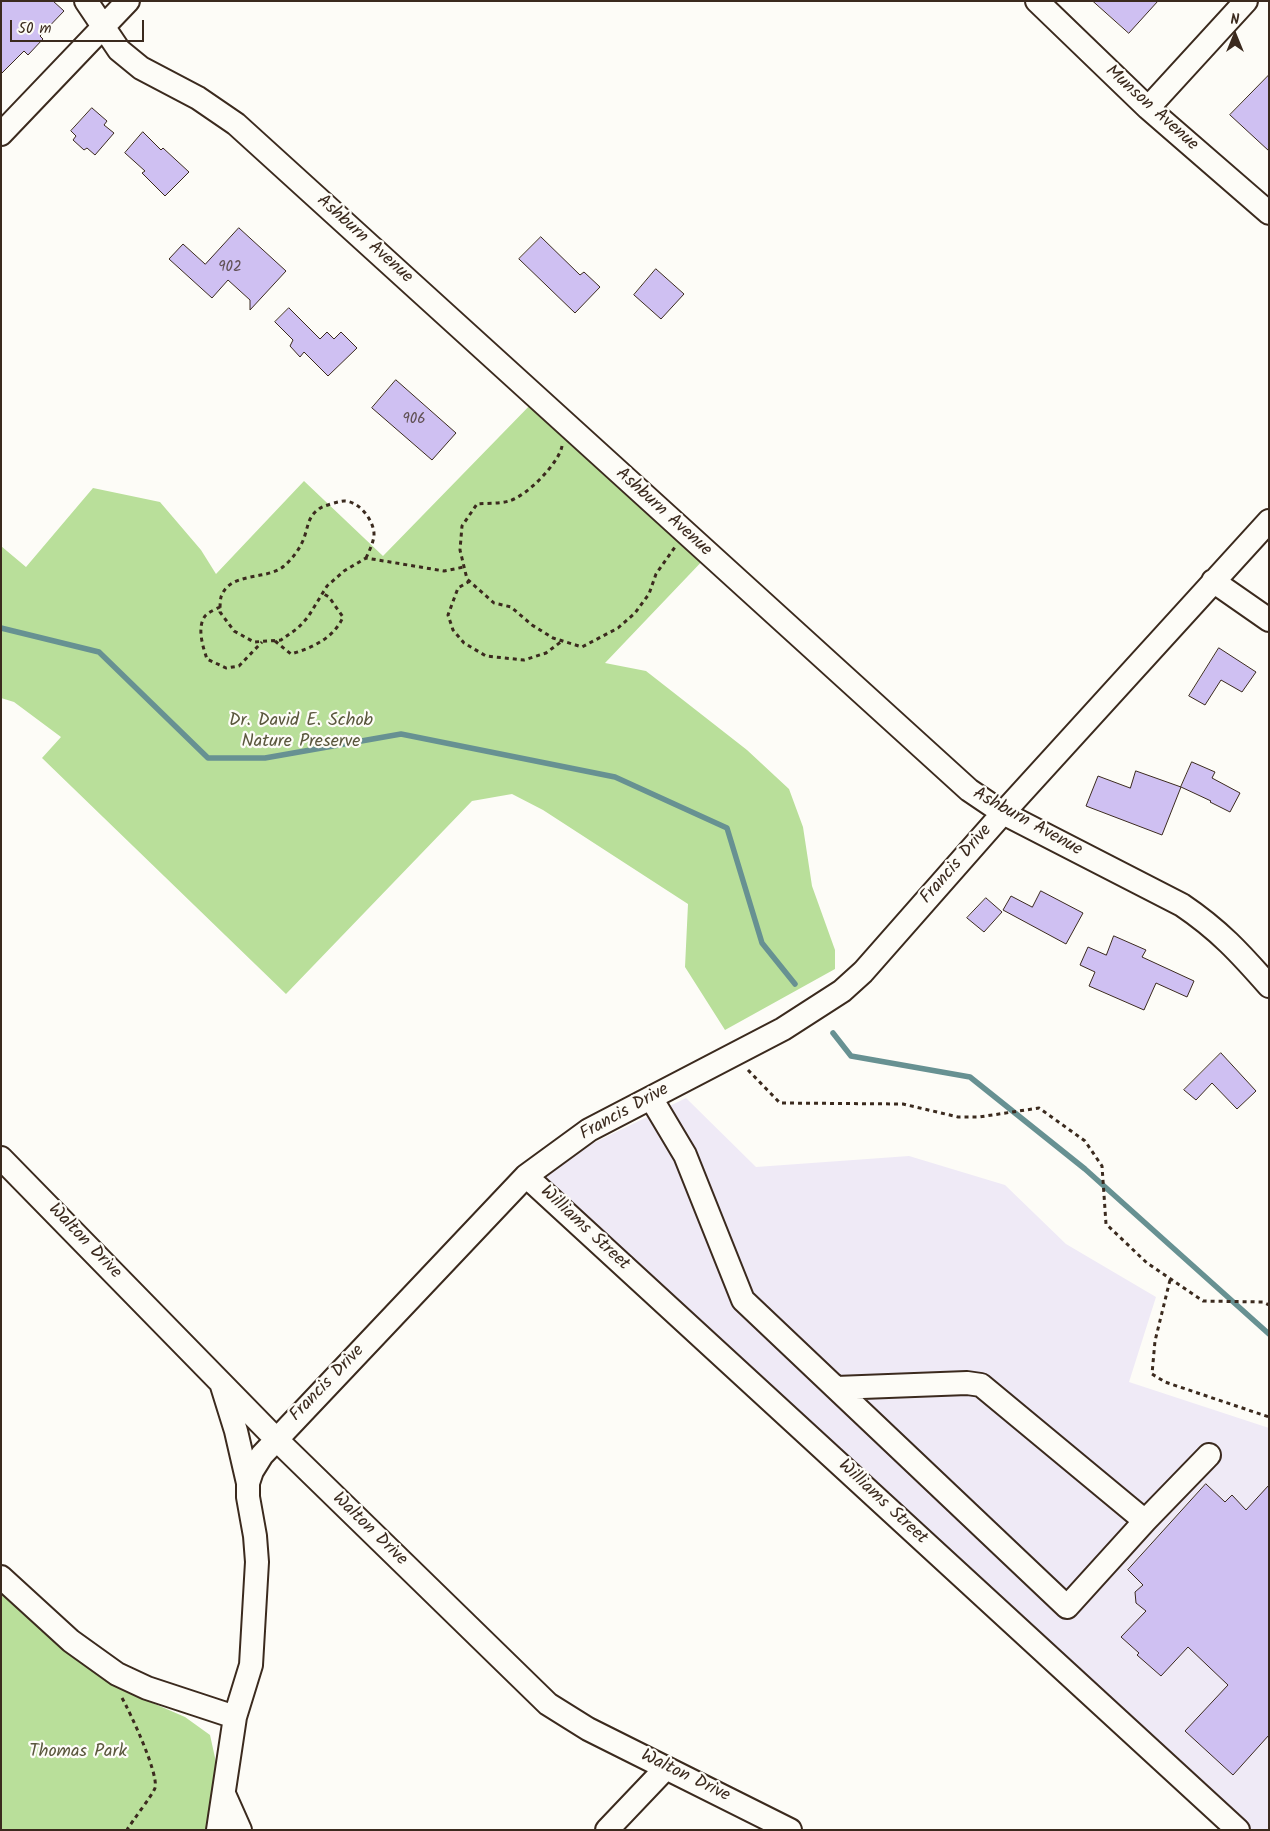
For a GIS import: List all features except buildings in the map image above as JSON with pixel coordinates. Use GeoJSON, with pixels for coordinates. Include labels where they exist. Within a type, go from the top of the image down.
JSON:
{"type":"FeatureCollection","features":[{"type":"Feature","properties":{"kind":"street","name":"Ashburn Avenue"},"geometry":{"type":"LineString","coordinates":[[86,1],[119,50],[141,68],[198,98],[236,124],[969,790],[1003,813],[1182,905],[1205,920],[1234,946],[1269,986]]}},
{"type":"Feature","properties":{"kind":"street"},"geometry":{"type":"LineString","coordinates":[[1,134],[128,1]]}},
{"type":"Feature","properties":{"kind":"street","name":"Munson Avenue"},"geometry":{"type":"LineString","coordinates":[[1036,1],[1148,108],[1269,213]]}},
{"type":"Feature","properties":{"kind":"street"},"geometry":{"type":"LineString","coordinates":[[1148,108],[1246,1]]}},
{"type":"Feature","properties":{"kind":"street","name":"Francis Drive"},"geometry":{"type":"LineString","coordinates":[[218,1830],[235,1717],[251,1665],[257,1562],[255,1536],[248,1497],[248,1483],[252,1471],[262,1455],[526,1176],[589,1130],[783,1029],[842,991],[863,972],[1003,813],[1269,521]]}},
{"type":"Feature","properties":{"kind":"street"},"geometry":{"type":"LineString","coordinates":[[1213,582],[1269,620]]}},
{"type":"Feature","properties":{"kind":"street"},"geometry":{"type":"LineString","coordinates":[[651,1098],[685,1155],[743,1300],[1067,1607],[1145,1521],[1209,1455]]}},
{"type":"Feature","properties":{"kind":"street","name":"Walton Drive"},"geometry":{"type":"LineString","coordinates":[[1,1158],[276,1439],[548,1704],[588,1729],[790,1830]]}},
{"type":"Feature","properties":{"kind":"street","name":"Williams Street"},"geometry":{"type":"LineString","coordinates":[[526,1176],[1238,1830]]}},
{"type":"Feature","properties":{"kind":"street"},"geometry":{"type":"LineString","coordinates":[[221,1383],[236,1431],[248,1483]]}},
{"type":"Feature","properties":{"kind":"street"},"geometry":{"type":"LineString","coordinates":[[836,1388],[967,1383],[981,1385],[1145,1521]]}},
{"type":"Feature","properties":{"kind":"street"},"geometry":{"type":"LineString","coordinates":[[1,1577],[71,1641],[117,1674],[148,1688],[235,1717]]}},
{"type":"Feature","properties":{"kind":"street"},"geometry":{"type":"LineString","coordinates":[[608,1830],[666,1768]]}},
{"type":"Feature","properties":{"kind":"street"},"geometry":{"type":"LineString","coordinates":[[224,1794],[240,1830]]}},
{"type":"Feature","properties":{"kind":"path"},"geometry":{"type":"LineString","coordinates":[[567,425],[560,455],[538,482],[510,501],[477,504],[462,526],[460,550],[467,578],[494,603],[512,607],[532,625],[553,638],[582,647],[618,628],[639,607],[649,594],[656,574],[686,534]]}},
{"type":"Feature","properties":{"kind":"path"},"geometry":{"type":"LineString","coordinates":[[345,501],[358,506],[368,517],[374,537],[366,558],[344,571],[327,586],[308,617],[298,628],[282,640],[254,642],[234,631],[220,612],[221,596],[233,582],[270,573],[282,567],[296,552],[304,539],[311,516],[320,508],[345,501]]}},
{"type":"Feature","properties":{"kind":"path"},"geometry":{"type":"LineString","coordinates":[[366,558],[444,571],[464,567]]}},
{"type":"Feature","properties":{"kind":"path"},"geometry":{"type":"LineString","coordinates":[[470,581],[458,588],[448,614],[453,630],[464,644],[486,656],[524,660],[546,653],[562,640]]}},
{"type":"Feature","properties":{"kind":"path"},"geometry":{"type":"LineString","coordinates":[[275,640],[291,654],[307,650],[338,628],[343,617],[329,597],[322,593]]}},
{"type":"Feature","properties":{"kind":"path"},"geometry":{"type":"LineString","coordinates":[[220,607],[206,615],[202,626],[203,645],[207,659],[226,668],[239,666],[262,641]]}},
{"type":"Feature","properties":{"kind":"path"},"geometry":{"type":"LineString","coordinates":[[748,1070],[780,1103],[903,1104],[958,1117],[979,1117],[1039,1108],[1085,1141],[1102,1166],[1106,1224],[1147,1263],[1203,1301],[1263,1302],[1269,1305]]}},
{"type":"Feature","properties":{"kind":"path"},"geometry":{"type":"LineString","coordinates":[[1170,1280],[1155,1341],[1152,1374],[1165,1382],[1269,1417]]}},
{"type":"Feature","properties":{"kind":"path"},"geometry":{"type":"LineString","coordinates":[[120,1695],[132,1714],[154,1776],[155,1788],[127,1830]]}},
{"type":"Feature","properties":{"kind":"shaded area"},"geometry":{"type":"Polygon","coordinates":[[[686,1098],[756,1167],[909,1156],[1005,1185],[1066,1244],[1156,1297],[1129,1382],[1269,1428],[1269,1830],[1238,1830],[526,1176],[686,1098]]]}},
{"type":"Feature","properties":{"kind":"green space","name":"Dr. David E. Schob Nature Preserve"},"geometry":{"type":"Polygon","coordinates":[[[537,398],[708,555],[605,663],[646,671],[747,750],[789,789],[803,827],[812,886],[835,950],[835,969],[725,1030],[685,967],[688,904],[543,810],[512,794],[472,801],[286,994],[42,758],[61,737],[14,702],[1,698],[1,546],[26,567],[93,488],[160,502],[201,550],[216,574],[304,481],[383,556],[537,398]]]}},
{"type":"Feature","properties":{"kind":"green space","name":"Thomas Park"},"geometry":{"type":"Polygon","coordinates":[[[1,1587],[125,1691],[185,1717],[210,1735],[231,1830],[1,1830],[1,1587]]]}},
{"type":"Feature","properties":{"kind":"waterway"},"geometry":{"type":"LineString","coordinates":[[1,628],[99,652],[208,758],[265,758],[401,734],[615,777],[727,828],[762,943],[795,984]]}},
{"type":"Feature","properties":{"kind":"waterway"},"geometry":{"type":"LineString","coordinates":[[833,1033],[851,1056],[970,1077],[1085,1169],[1269,1334]]}}]}
